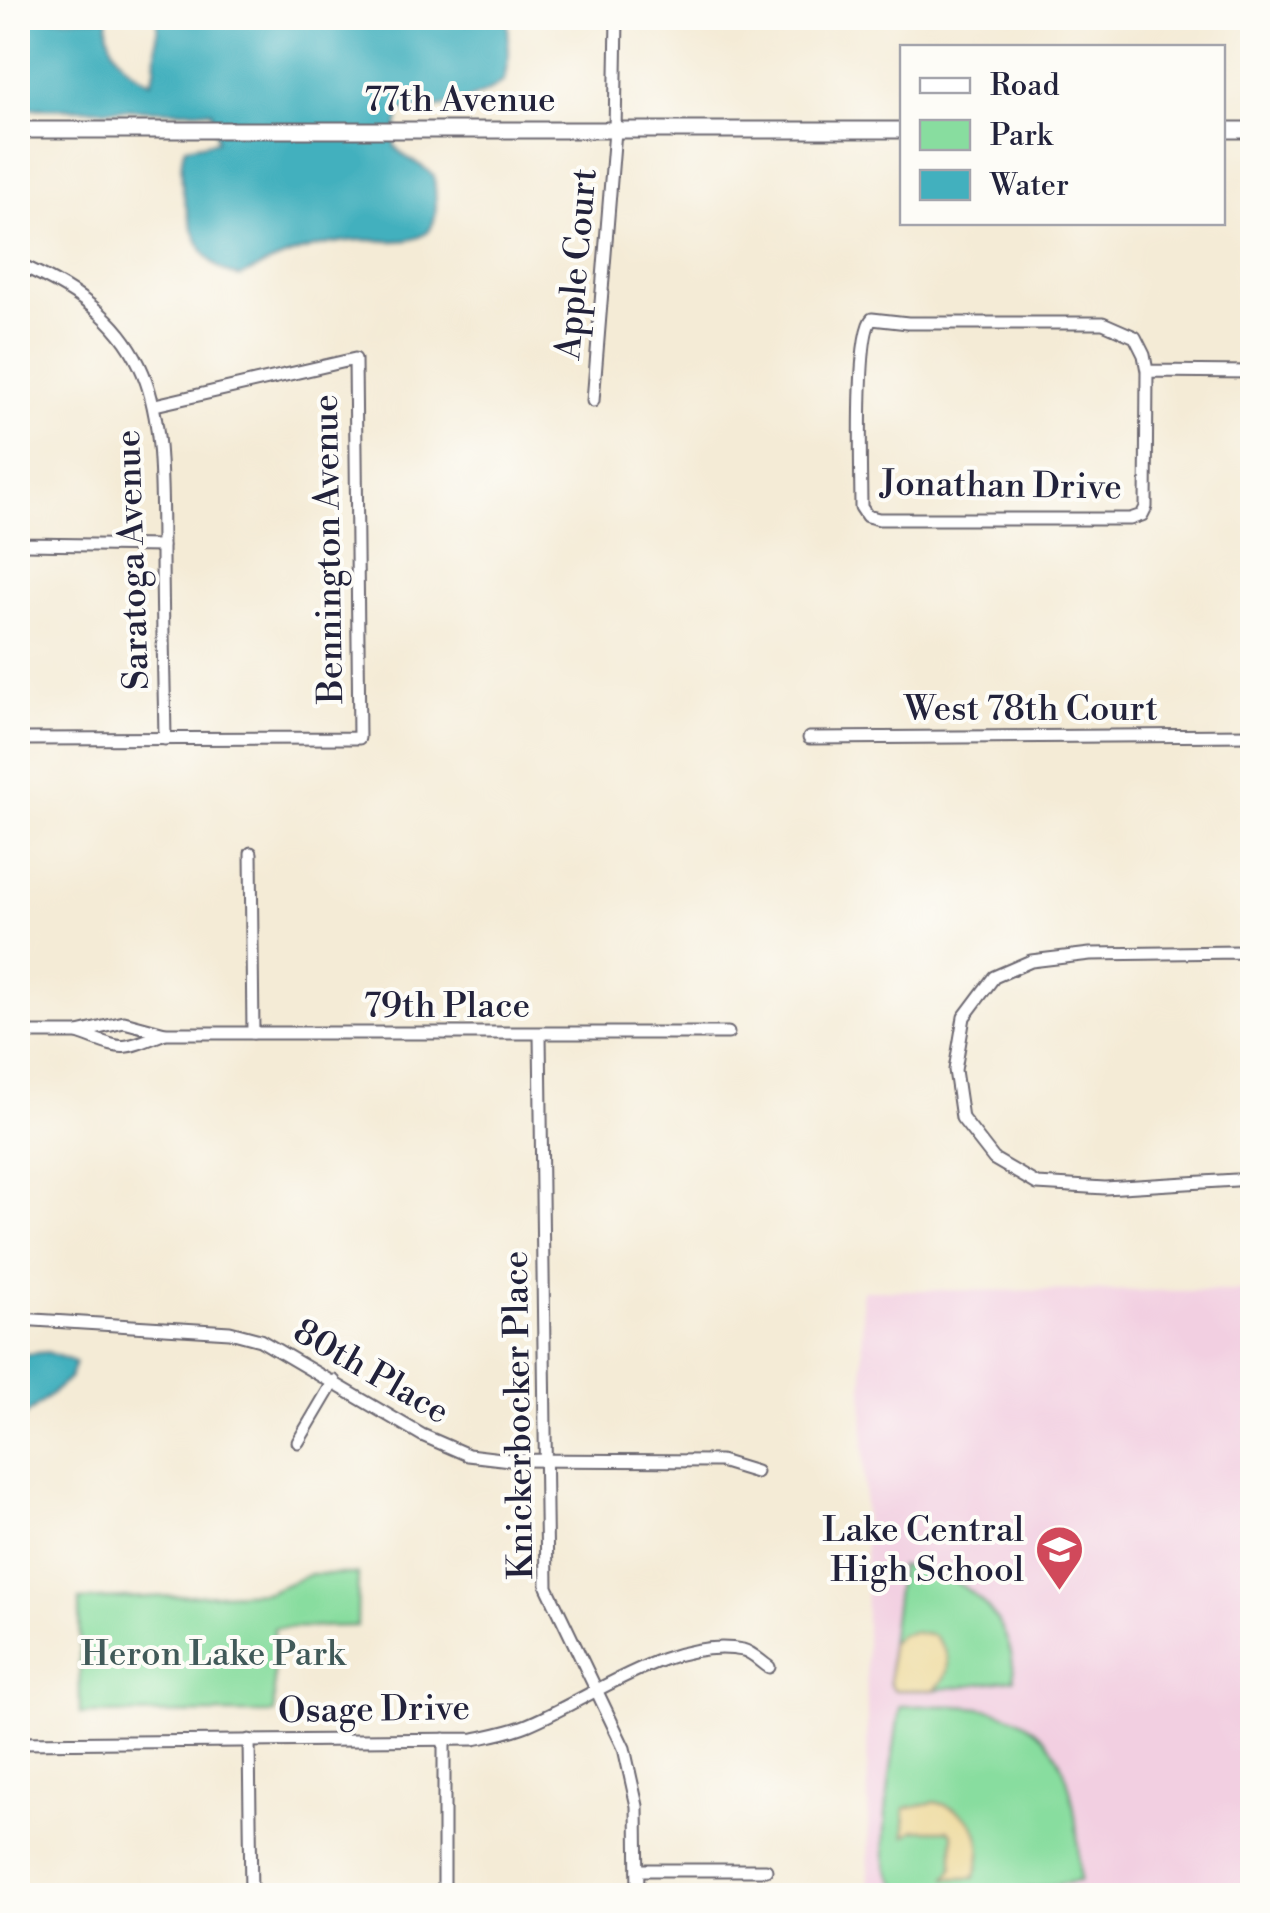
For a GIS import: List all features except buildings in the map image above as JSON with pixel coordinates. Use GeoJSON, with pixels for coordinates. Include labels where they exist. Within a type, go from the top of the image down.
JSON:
{"type":"FeatureCollection","features":[{"type":"Feature","properties":{"kind":"street","name":"Apple Court"},"geometry":{"type":"LineString","coordinates":[[593,401],[616,131],[616,18]]}},
{"type":"Feature","properties":{"kind":"street","name":"77th Avenue"},"geometry":{"type":"LineString","coordinates":[[18,130],[900,130]]}},
{"type":"Feature","properties":{"kind":"street"},"geometry":{"type":"LineString","coordinates":[[1225,130],[1252,130]]}},
{"type":"Feature","properties":{"kind":"street","name":"Saratoga Avenue"},"geometry":{"type":"LineString","coordinates":[[18,264],[79,294],[101,312],[132,350],[155,405],[162,456],[165,739]]}},
{"type":"Feature","properties":{"kind":"street","name":"Jonathan Drive"},"geometry":{"type":"LineString","coordinates":[[872,319],[908,323],[1103,323],[1135,337],[1147,371],[1146,507],[1142,515],[1130,519],[879,519],[867,516],[861,507],[862,354],[865,328],[872,319]]}},
{"type":"Feature","properties":{"kind":"street","name":"Bennington Avenue"},"geometry":{"type":"LineString","coordinates":[[155,405],[355,359],[359,738],[165,739]]}},
{"type":"Feature","properties":{"kind":"street"},"geometry":{"type":"LineString","coordinates":[[1147,371],[1252,372]]}},
{"type":"Feature","properties":{"kind":"street"},"geometry":{"type":"LineString","coordinates":[[18,542],[162,546]]}},
{"type":"Feature","properties":{"kind":"street","name":"West 78th Court"},"geometry":{"type":"LineString","coordinates":[[809,738],[1252,735]]}},
{"type":"Feature","properties":{"kind":"street"},"geometry":{"type":"LineString","coordinates":[[18,739],[165,739]]}},
{"type":"Feature","properties":{"kind":"street"},"geometry":{"type":"LineString","coordinates":[[252,853],[254,1033]]}},
{"type":"Feature","properties":{"kind":"street"},"geometry":{"type":"LineString","coordinates":[[1252,955],[1090,954],[1032,962],[994,977],[964,1017],[954,1070],[962,1118],[994,1159],[1037,1184],[1106,1188],[1252,1178]]}},
{"type":"Feature","properties":{"kind":"street","name":"79th Place"},"geometry":{"type":"LineString","coordinates":[[18,1033],[78,1033],[124,1022],[165,1033],[728,1033]]}},
{"type":"Feature","properties":{"kind":"street","name":"79th Place"},"geometry":{"type":"LineString","coordinates":[[78,1033],[128,1049],[165,1033]]}},
{"type":"Feature","properties":{"kind":"street","name":"Knickerbocker Place"},"geometry":{"type":"LineString","coordinates":[[540,1034],[547,1587],[624,1748],[637,1806],[638,1896]]}},
{"type":"Feature","properties":{"kind":"street","name":"80th Place"},"geometry":{"type":"LineString","coordinates":[[18,1319],[230,1332],[260,1340],[422,1435],[468,1455],[720,1462],[756,1472]]}},
{"type":"Feature","properties":{"kind":"street"},"geometry":{"type":"LineString","coordinates":[[298,1442],[334,1382]]}},
{"type":"Feature","properties":{"kind":"street","name":"Osage Drive"},"geometry":{"type":"LineString","coordinates":[[18,1743],[444,1739],[503,1733],[527,1726],[652,1664],[698,1651],[746,1650],[769,1667]]}},
{"type":"Feature","properties":{"kind":"street"},"geometry":{"type":"LineString","coordinates":[[444,1739],[444,1896]]}},
{"type":"Feature","properties":{"kind":"street"},"geometry":{"type":"LineString","coordinates":[[249,1740],[250,1896]]}},
{"type":"Feature","properties":{"kind":"street"},"geometry":{"type":"LineString","coordinates":[[638,1870],[766,1870]]}},
{"type":"Feature","properties":{"kind":"shaded area","name":"Lake Central High School"},"geometry":{"type":"Polygon","coordinates":[[[862,1290],[1252,1291],[1252,1895],[869,1895],[862,1290]]]}},
{"type":"Feature","properties":{"kind":"green space"},"geometry":{"type":"Polygon","coordinates":[[[900,1566],[944,1577],[980,1600],[1004,1634],[1014,1679],[934,1690],[895,1690],[890,1685],[890,1644],[900,1566]]]}},
{"type":"Feature","properties":{"kind":"green space","name":"Heron Lake Park"},"geometry":{"type":"Polygon","coordinates":[[[311,1574],[358,1574],[357,1626],[274,1628],[274,1713],[80,1714],[79,1600],[268,1592],[311,1574]]]}},
{"type":"Feature","properties":{"kind":"green space"},"geometry":{"type":"Polygon","coordinates":[[[900,1706],[986,1709],[1016,1718],[1038,1732],[1054,1751],[1065,1774],[1076,1826],[1080,1881],[947,1897],[912,1894],[899,1886],[887,1866],[885,1834],[900,1706]]]}},
{"type":"Feature","properties":{"kind":"sand"},"geometry":{"type":"Polygon","coordinates":[[[913,1632],[934,1636],[947,1656],[945,1677],[934,1690],[895,1690],[890,1685],[890,1644],[900,1635],[913,1632]]]}},
{"type":"Feature","properties":{"kind":"sand"},"geometry":{"type":"Polygon","coordinates":[[[935,1802],[960,1813],[976,1829],[980,1851],[974,1878],[946,1878],[953,1868],[953,1834],[949,1830],[915,1830],[905,1836],[905,1808],[935,1802]]]}},
{"type":"Feature","properties":{"kind":"water"},"geometry":{"type":"Polygon","coordinates":[[[18,18],[108,18],[109,38],[119,56],[151,82],[158,18],[508,18],[509,55],[504,81],[480,95],[441,107],[400,111],[394,145],[434,176],[436,211],[432,225],[423,235],[406,240],[345,241],[314,247],[240,277],[218,267],[204,252],[191,224],[183,190],[185,147],[217,141],[212,111],[18,108],[18,18]]]}},
{"type":"Feature","properties":{"kind":"water"},"geometry":{"type":"Polygon","coordinates":[[[47,1352],[75,1362],[70,1378],[18,1422],[18,1355],[47,1352]]]}},
{"type":"Feature","properties":{"kind":"place","name":"Lake Central High School"},"geometry":{"type":"Point","coordinates":[1059,1592]}}]}
